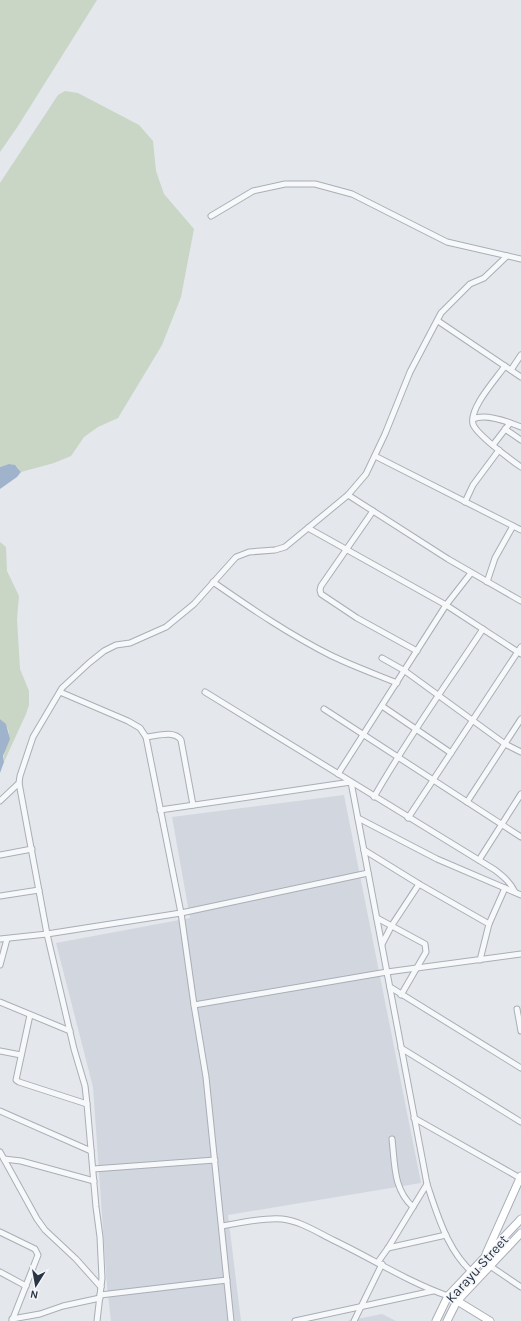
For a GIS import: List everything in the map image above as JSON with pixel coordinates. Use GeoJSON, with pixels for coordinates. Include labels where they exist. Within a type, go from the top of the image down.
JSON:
{"type":"FeatureCollection","features":[{"type":"Feature","properties":{"kind":"main road"},"geometry":{"type":"LineString","coordinates":[[483,1261],[521,1177]]}},
{"type":"Feature","properties":{"kind":"main road","name":"Karayu Street"},"geometry":{"type":"LineString","coordinates":[[436,1321],[448,1296],[472,1273],[521,1219]]}},
{"type":"Feature","properties":{"kind":"main road","name":"Karayu Street"},"geometry":{"type":"LineString","coordinates":[[447,1321],[457,1301],[521,1233]]}},
{"type":"Feature","properties":{"kind":"main road"},"geometry":{"type":"LineString","coordinates":[[448,1296],[490,1321]]}},
{"type":"Feature","properties":{"kind":"street"},"geometry":{"type":"LineString","coordinates":[[212,216],[253,191],[285,184],[315,184],[352,194],[447,242],[521,258]]}},
{"type":"Feature","properties":{"kind":"street"},"geometry":{"type":"LineString","coordinates":[[97,1321],[102,1278],[100,1236],[85,1086],[70,1031],[47,934],[19,783],[33,737],[62,688],[104,651],[116,645],[130,643],[166,627],[194,604],[236,556],[249,552],[275,550],[285,547],[348,495],[366,474],[386,434],[410,372],[441,314],[470,284],[484,278],[507,256]]}},
{"type":"Feature","properties":{"kind":"street"},"geometry":{"type":"LineString","coordinates":[[438,321],[521,377]]}},
{"type":"Feature","properties":{"kind":"street"},"geometry":{"type":"LineString","coordinates":[[511,370],[521,355]]}},
{"type":"Feature","properties":{"kind":"street"},"geometry":{"type":"LineString","coordinates":[[505,366],[483,395],[476,407],[473,423],[475,427],[493,445],[521,467]]}},
{"type":"Feature","properties":{"kind":"street"},"geometry":{"type":"LineString","coordinates":[[473,419],[484,417],[521,427]]}},
{"type":"Feature","properties":{"kind":"street"},"geometry":{"type":"LineString","coordinates":[[493,445],[510,423]]}},
{"type":"Feature","properties":{"kind":"street"},"geometry":{"type":"LineString","coordinates":[[505,429],[521,440]]}},
{"type":"Feature","properties":{"kind":"street"},"geometry":{"type":"LineString","coordinates":[[465,502],[473,484],[499,450]]}},
{"type":"Feature","properties":{"kind":"street"},"geometry":{"type":"LineString","coordinates":[[375,456],[521,530]]}},
{"type":"Feature","properties":{"kind":"street"},"geometry":{"type":"LineString","coordinates":[[348,495],[448,559],[521,602]]}},
{"type":"Feature","properties":{"kind":"street"},"geometry":{"type":"LineString","coordinates":[[373,511],[321,586],[321,594],[357,618],[417,651]]}},
{"type":"Feature","properties":{"kind":"street"},"geometry":{"type":"LineString","coordinates":[[487,582],[495,558],[513,526]]}},
{"type":"Feature","properties":{"kind":"street"},"geometry":{"type":"LineString","coordinates":[[308,528],[446,605],[520,651],[472,720],[408,818]]}},
{"type":"Feature","properties":{"kind":"street"},"geometry":{"type":"LineString","coordinates":[[338,774],[446,605],[471,573]]}},
{"type":"Feature","properties":{"kind":"street"},"geometry":{"type":"LineString","coordinates":[[213,582],[263,617],[306,642],[333,656],[396,683]]}},
{"type":"Feature","properties":{"kind":"street"},"geometry":{"type":"LineString","coordinates":[[374,797],[397,757],[483,629]]}},
{"type":"Feature","properties":{"kind":"street"},"geometry":{"type":"LineString","coordinates":[[382,658],[405,671],[440,695],[505,744],[521,752]]}},
{"type":"Feature","properties":{"kind":"street"},"geometry":{"type":"LineString","coordinates":[[60,692],[140,728],[146,737],[181,913],[206,1077],[231,1321]]}},
{"type":"Feature","properties":{"kind":"street"},"geometry":{"type":"LineString","coordinates":[[205,692],[408,818],[479,860],[506,878],[512,885],[515,892]]}},
{"type":"Feature","properties":{"kind":"street"},"geometry":{"type":"LineString","coordinates":[[382,706],[451,753]]}},
{"type":"Feature","properties":{"kind":"street"},"geometry":{"type":"LineString","coordinates":[[324,709],[521,836]]}},
{"type":"Feature","properties":{"kind":"street"},"geometry":{"type":"LineString","coordinates":[[467,802],[521,719]]}},
{"type":"Feature","properties":{"kind":"street"},"geometry":{"type":"LineString","coordinates":[[146,737],[170,734],[175,735],[181,740],[193,805]]}},
{"type":"Feature","properties":{"kind":"street"},"geometry":{"type":"LineString","coordinates":[[160,810],[351,782]]}},
{"type":"Feature","properties":{"kind":"street"},"geometry":{"type":"LineString","coordinates":[[351,782],[427,1184],[440,1224],[446,1235],[461,1260],[472,1273],[479,1278]]}},
{"type":"Feature","properties":{"kind":"street"},"geometry":{"type":"LineString","coordinates":[[0,801],[19,783]]}},
{"type":"Feature","properties":{"kind":"street"},"geometry":{"type":"LineString","coordinates":[[479,860],[521,794]]}},
{"type":"Feature","properties":{"kind":"street"},"geometry":{"type":"LineString","coordinates":[[358,818],[437,859],[521,895]]}},
{"type":"Feature","properties":{"kind":"street"},"geometry":{"type":"LineString","coordinates":[[0,855],[32,849]]}},
{"type":"Feature","properties":{"kind":"street"},"geometry":{"type":"LineString","coordinates":[[364,850],[419,884],[489,924]]}},
{"type":"Feature","properties":{"kind":"street"},"geometry":{"type":"LineString","coordinates":[[0,939],[47,934],[181,913],[368,873]]}},
{"type":"Feature","properties":{"kind":"street"},"geometry":{"type":"LineString","coordinates":[[382,945],[392,925],[419,884]]}},
{"type":"Feature","properties":{"kind":"street"},"geometry":{"type":"LineString","coordinates":[[480,960],[489,924],[505,888]]}},
{"type":"Feature","properties":{"kind":"street"},"geometry":{"type":"LineString","coordinates":[[0,896],[39,890]]}},
{"type":"Feature","properties":{"kind":"street"},"geometry":{"type":"LineString","coordinates":[[377,918],[425,944],[426,952],[401,995]]}},
{"type":"Feature","properties":{"kind":"street"},"geometry":{"type":"LineString","coordinates":[[0,965],[7,939]]}},
{"type":"Feature","properties":{"kind":"street"},"geometry":{"type":"LineString","coordinates":[[194,1005],[387,972],[521,954]]}},
{"type":"Feature","properties":{"kind":"street"},"geometry":{"type":"LineString","coordinates":[[390,987],[521,1068]]}},
{"type":"Feature","properties":{"kind":"street"},"geometry":{"type":"LineString","coordinates":[[0,1002],[70,1031]]}},
{"type":"Feature","properties":{"kind":"street"},"geometry":{"type":"LineString","coordinates":[[517,1009],[521,1031]]}},
{"type":"Feature","properties":{"kind":"street"},"geometry":{"type":"LineString","coordinates":[[30,1015],[16,1080],[87,1104]]}},
{"type":"Feature","properties":{"kind":"street"},"geometry":{"type":"LineString","coordinates":[[401,1048],[521,1122]]}},
{"type":"Feature","properties":{"kind":"street"},"geometry":{"type":"LineString","coordinates":[[0,1051],[21,1055]]}},
{"type":"Feature","properties":{"kind":"street"},"geometry":{"type":"LineString","coordinates":[[0,1111],[91,1151]]}},
{"type":"Feature","properties":{"kind":"street"},"geometry":{"type":"LineString","coordinates":[[414,1118],[521,1177]]}},
{"type":"Feature","properties":{"kind":"street"},"geometry":{"type":"LineString","coordinates":[[392,1139],[398,1185],[405,1200],[413,1207]]}},
{"type":"Feature","properties":{"kind":"street"},"geometry":{"type":"LineString","coordinates":[[0,1152],[37,1219],[45,1230],[76,1258],[101,1287]]}},
{"type":"Feature","properties":{"kind":"street"},"geometry":{"type":"LineString","coordinates":[[4,1158],[21,1161],[94,1181]]}},
{"type":"Feature","properties":{"kind":"street"},"geometry":{"type":"LineString","coordinates":[[93,1169],[215,1160]]}},
{"type":"Feature","properties":{"kind":"street"},"geometry":{"type":"LineString","coordinates":[[354,1321],[380,1263],[427,1184]]}},
{"type":"Feature","properties":{"kind":"street"},"geometry":{"type":"LineString","coordinates":[[222,1226],[269,1219],[281,1219],[296,1222],[433,1291],[448,1296]]}},
{"type":"Feature","properties":{"kind":"street"},"geometry":{"type":"LineString","coordinates":[[0,1232],[35,1249],[38,1256],[12,1320]]}},
{"type":"Feature","properties":{"kind":"street"},"geometry":{"type":"LineString","coordinates":[[388,1248],[446,1235]]}},
{"type":"Feature","properties":{"kind":"street"},"geometry":{"type":"LineString","coordinates":[[490,1266],[521,1287]]}},
{"type":"Feature","properties":{"kind":"street"},"geometry":{"type":"LineString","coordinates":[[0,1272],[26,1286]]}},
{"type":"Feature","properties":{"kind":"street"},"geometry":{"type":"LineString","coordinates":[[12,1320],[100,1297],[227,1280]]}},
{"type":"Feature","properties":{"kind":"street"},"geometry":{"type":"LineString","coordinates":[[295,1321],[433,1291]]}},
{"type":"Feature","properties":{"kind":"shaded area"},"geometry":{"type":"Polygon","coordinates":[[[344,795],[421,1183],[228,1215],[241,1321],[111,1321],[107,1286],[93,1087],[56,943],[190,918],[172,817],[344,795]]]}},
{"type":"Feature","properties":{"kind":"shaded area"},"geometry":{"type":"Polygon","coordinates":[[[382,1314],[396,1321],[347,1321],[382,1314]]]}},
{"type":"Feature","properties":{"kind":"green space"},"geometry":{"type":"Polygon","coordinates":[[[0,0],[97,0],[0,152],[0,0]]]}},
{"type":"Feature","properties":{"kind":"green space"},"geometry":{"type":"Polygon","coordinates":[[[65,91],[78,93],[139,125],[153,141],[156,171],[164,194],[194,229],[181,297],[162,345],[118,418],[98,427],[84,437],[71,456],[54,463],[21,472],[15,465],[0,467],[0,183],[58,95],[65,91]]]}},
{"type":"Feature","properties":{"kind":"green space"},"geometry":{"type":"Polygon","coordinates":[[[0,542],[6,547],[7,571],[19,596],[17,619],[20,669],[29,691],[29,705],[26,714],[4,762],[5,750],[9,735],[6,725],[0,719],[0,542]]]}},
{"type":"Feature","properties":{"kind":"water"},"geometry":{"type":"Polygon","coordinates":[[[9,464],[15,465],[21,472],[17,477],[0,489],[0,467],[9,464]]]}},
{"type":"Feature","properties":{"kind":"water"},"geometry":{"type":"Polygon","coordinates":[[[0,719],[6,724],[10,739],[3,756],[4,762],[0,773],[0,719]]]}}]}
